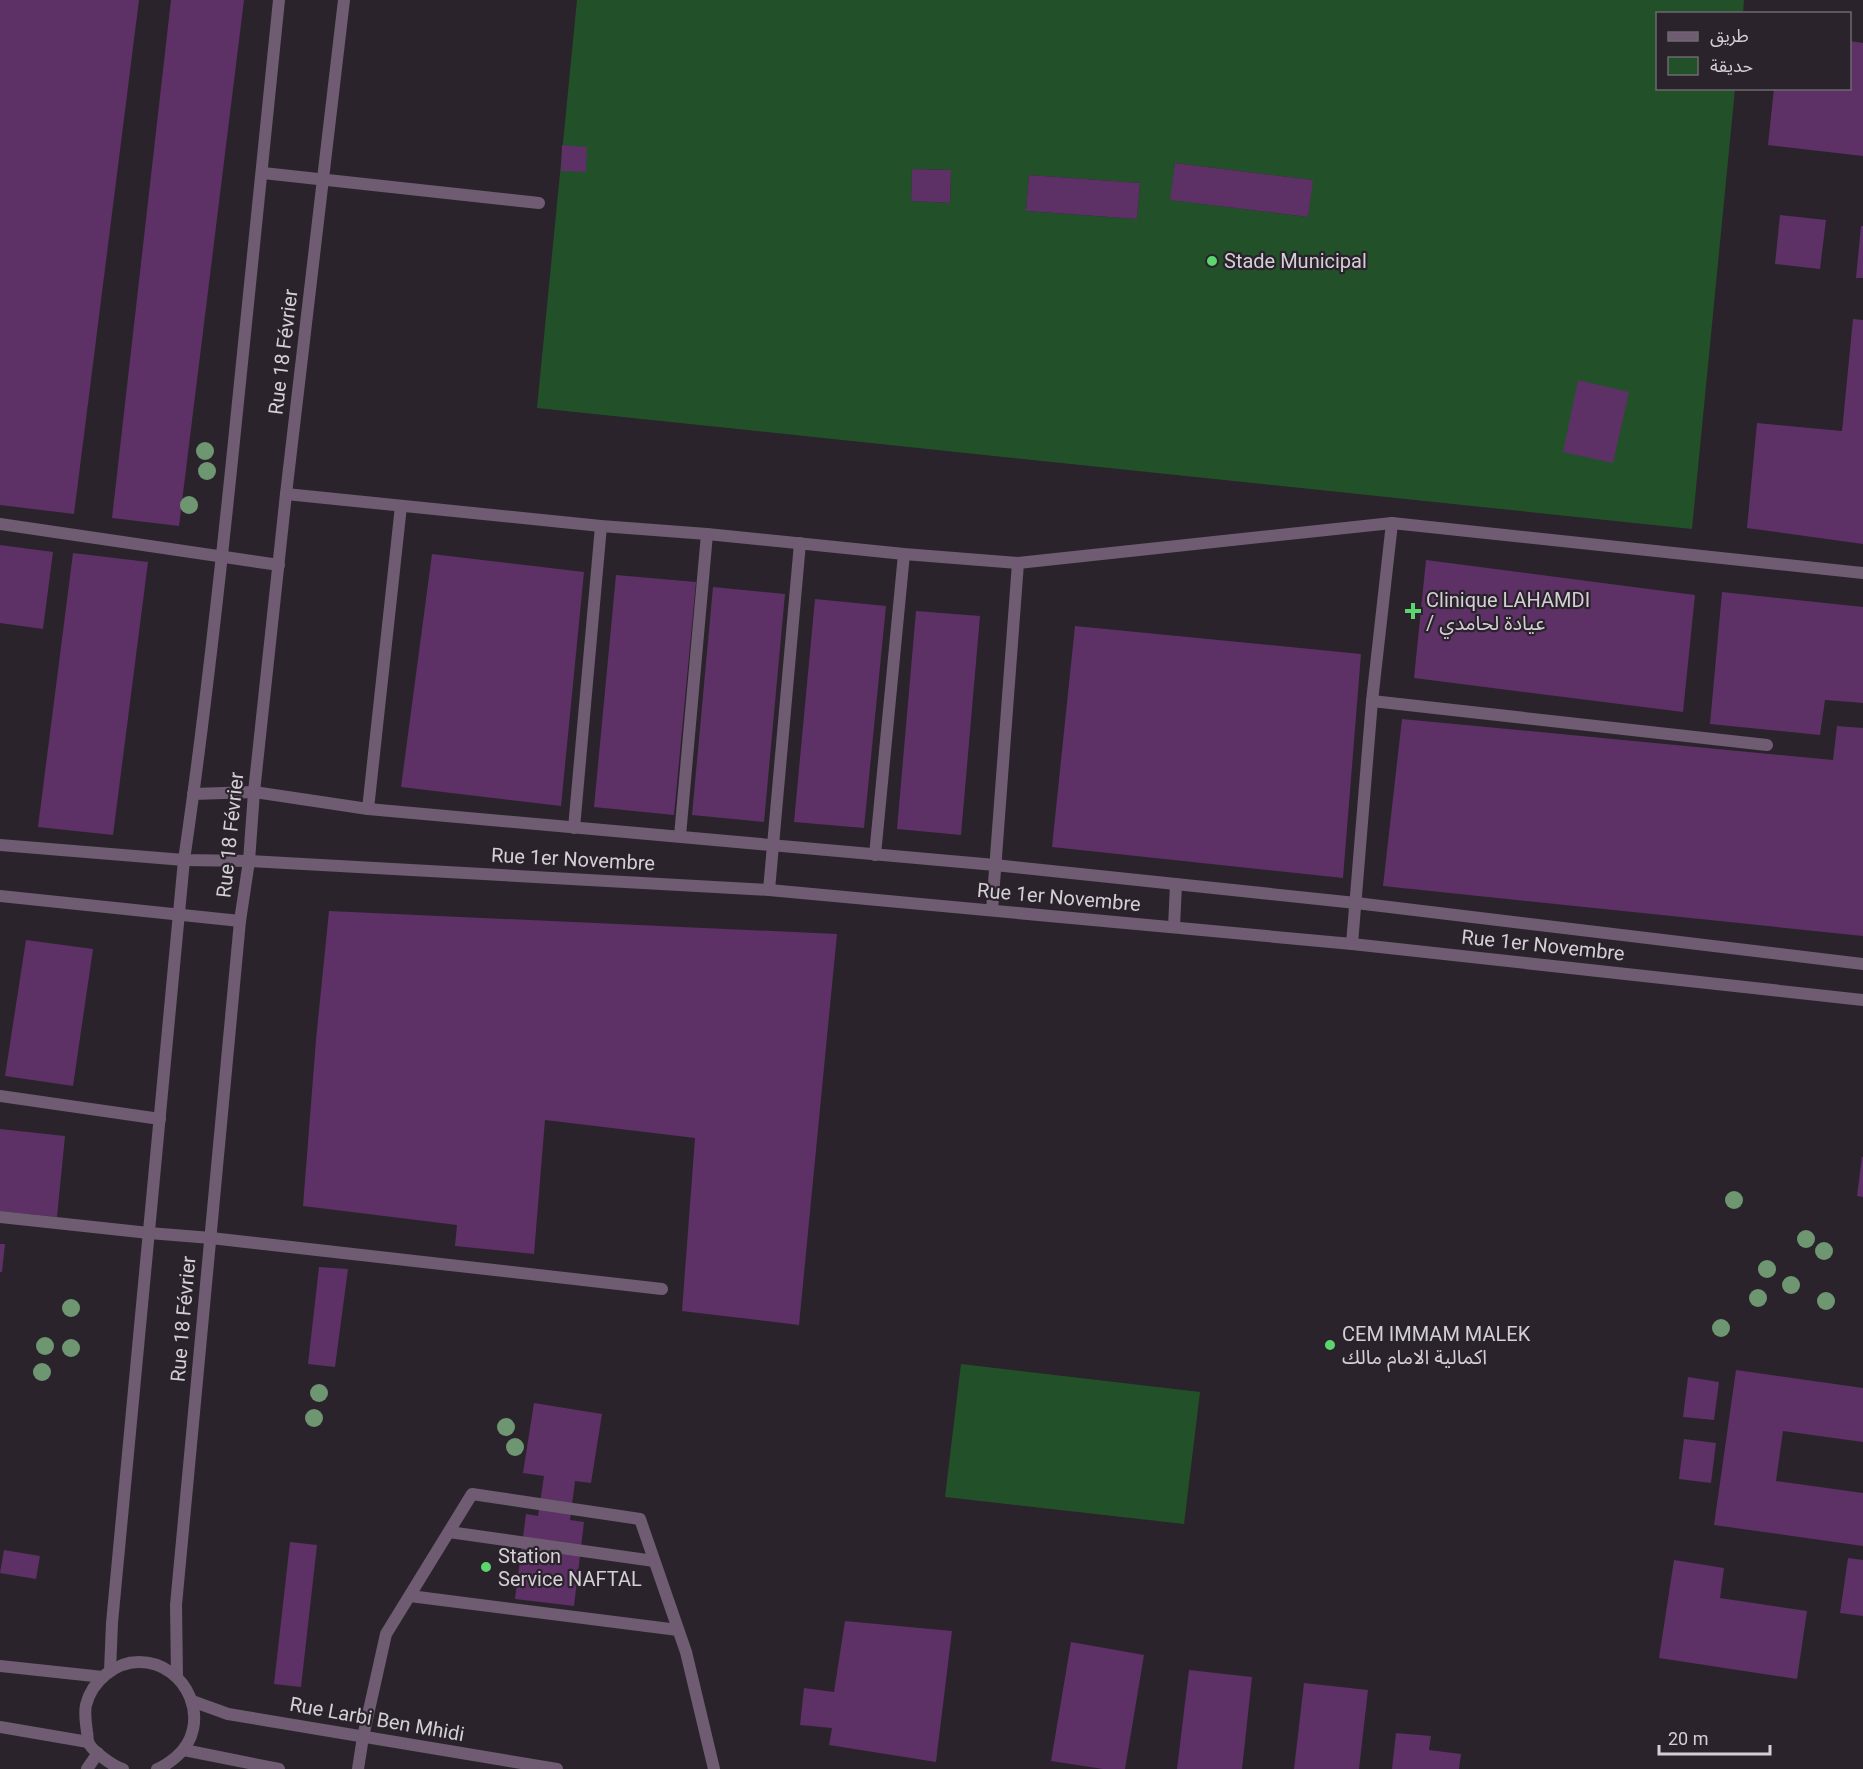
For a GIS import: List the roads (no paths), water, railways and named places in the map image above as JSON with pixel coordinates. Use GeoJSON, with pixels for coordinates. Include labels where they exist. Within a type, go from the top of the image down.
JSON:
{"type":"FeatureCollection","features":[{"type":"Feature","properties":{"kind":"street","name":"Rue 18 Février"},"geometry":{"type":"LineString","coordinates":[[107,1674],[184,860],[222,556],[279,0]]}},
{"type":"Feature","properties":{"kind":"street","name":"Rue 18 Février"},"geometry":{"type":"LineString","coordinates":[[177,1677],[176,1605],[240,921],[249,861],[254,792],[286,494],[344,0]]}},
{"type":"Feature","properties":{"kind":"street"},"geometry":{"type":"LineString","coordinates":[[263,173],[539,203]]}},
{"type":"Feature","properties":{"kind":"street"},"geometry":{"type":"LineString","coordinates":[[286,494],[601,526],[1018,563],[1392,523],[1863,573]]}},
{"type":"Feature","properties":{"kind":"street"},"geometry":{"type":"LineString","coordinates":[[368,809],[400,506]]}},
{"type":"Feature","properties":{"kind":"street"},"geometry":{"type":"LineString","coordinates":[[1352,944],[1372,700],[1392,523]]}},
{"type":"Feature","properties":{"kind":"street"},"geometry":{"type":"LineString","coordinates":[[0,524],[279,565]]}},
{"type":"Feature","properties":{"kind":"street"},"geometry":{"type":"LineString","coordinates":[[574,828],[601,526]]}},
{"type":"Feature","properties":{"kind":"street"},"geometry":{"type":"LineString","coordinates":[[680,836],[707,534]]}},
{"type":"Feature","properties":{"kind":"street"},"geometry":{"type":"LineString","coordinates":[[769,890],[800,543]]}},
{"type":"Feature","properties":{"kind":"street"},"geometry":{"type":"LineString","coordinates":[[875,855],[903,554]]}},
{"type":"Feature","properties":{"kind":"street"},"geometry":{"type":"LineString","coordinates":[[992,910],[1018,563]]}},
{"type":"Feature","properties":{"kind":"street"},"geometry":{"type":"LineString","coordinates":[[1372,700],[1767,745]]}},
{"type":"Feature","properties":{"kind":"street","name":"Rue 1er Novembre"},"geometry":{"type":"LineString","coordinates":[[193,794],[254,792],[368,809],[995,865],[1356,903],[1863,964]]}},
{"type":"Feature","properties":{"kind":"street"},"geometry":{"type":"LineString","coordinates":[[0,845],[184,860]]}},
{"type":"Feature","properties":{"kind":"street","name":"Rue 1er Novembre"},"geometry":{"type":"LineString","coordinates":[[184,860],[249,861],[769,890],[1352,944],[1863,1000]]}},
{"type":"Feature","properties":{"kind":"street"},"geometry":{"type":"LineString","coordinates":[[1174,927],[1176,884]]}},
{"type":"Feature","properties":{"kind":"street"},"geometry":{"type":"LineString","coordinates":[[0,896],[240,921]]}},
{"type":"Feature","properties":{"kind":"street"},"geometry":{"type":"LineString","coordinates":[[0,1096],[160,1119]]}},
{"type":"Feature","properties":{"kind":"street"},"geometry":{"type":"LineString","coordinates":[[0,1217],[662,1288]]}},
{"type":"Feature","properties":{"kind":"street"},"geometry":{"type":"LineString","coordinates":[[358,1769],[386,1634],[472,1494],[640,1519],[686,1653],[714,1769]]}},
{"type":"Feature","properties":{"kind":"street"},"geometry":{"type":"LineString","coordinates":[[449,1532],[654,1561]]}},
{"type":"Feature","properties":{"kind":"street"},"geometry":{"type":"LineString","coordinates":[[410,1596],[678,1630]]}},
{"type":"Feature","properties":{"kind":"street"},"geometry":{"type":"LineString","coordinates":[[123,1769],[105,1760],[88,1742],[85,1721],[86,1706],[91,1692],[107,1674],[123,1665],[145,1663],[166,1668],[187,1688],[195,1718],[192,1735],[184,1750],[162,1768]]}},
{"type":"Feature","properties":{"kind":"street"},"geometry":{"type":"LineString","coordinates":[[0,1666],[107,1674]]}},
{"type":"Feature","properties":{"kind":"street","name":"Rue Larbi Ben Mhidi"},"geometry":{"type":"LineString","coordinates":[[192,1701],[228,1714],[557,1769]]}},
{"type":"Feature","properties":{"kind":"street"},"geometry":{"type":"LineString","coordinates":[[0,1727],[88,1742]]}},
{"type":"Feature","properties":{"kind":"street"},"geometry":{"type":"LineString","coordinates":[[184,1750],[241,1765],[279,1769]]}},
{"type":"Feature","properties":{"kind":"street"},"geometry":{"type":"LineString","coordinates":[[87,1769],[98,1753]]}},
{"type":"Feature","properties":{"kind":"place","name":"Stade Municipal"},"geometry":{"type":"Point","coordinates":[1212,261]}},
{"type":"Feature","properties":{"kind":"place","name":"Clinique LAHAMDI / عيادة لحامدي"},"geometry":{"type":"Point","coordinates":[1413,611]}},
{"type":"Feature","properties":{"kind":"place","name":"CEM IMMAM MALEK اكمالية الامام مالك"},"geometry":{"type":"Point","coordinates":[1330,1345]}},
{"type":"Feature","properties":{"kind":"place","name":"Station Service NAFTAL"},"geometry":{"type":"Point","coordinates":[486,1567]}}]}
